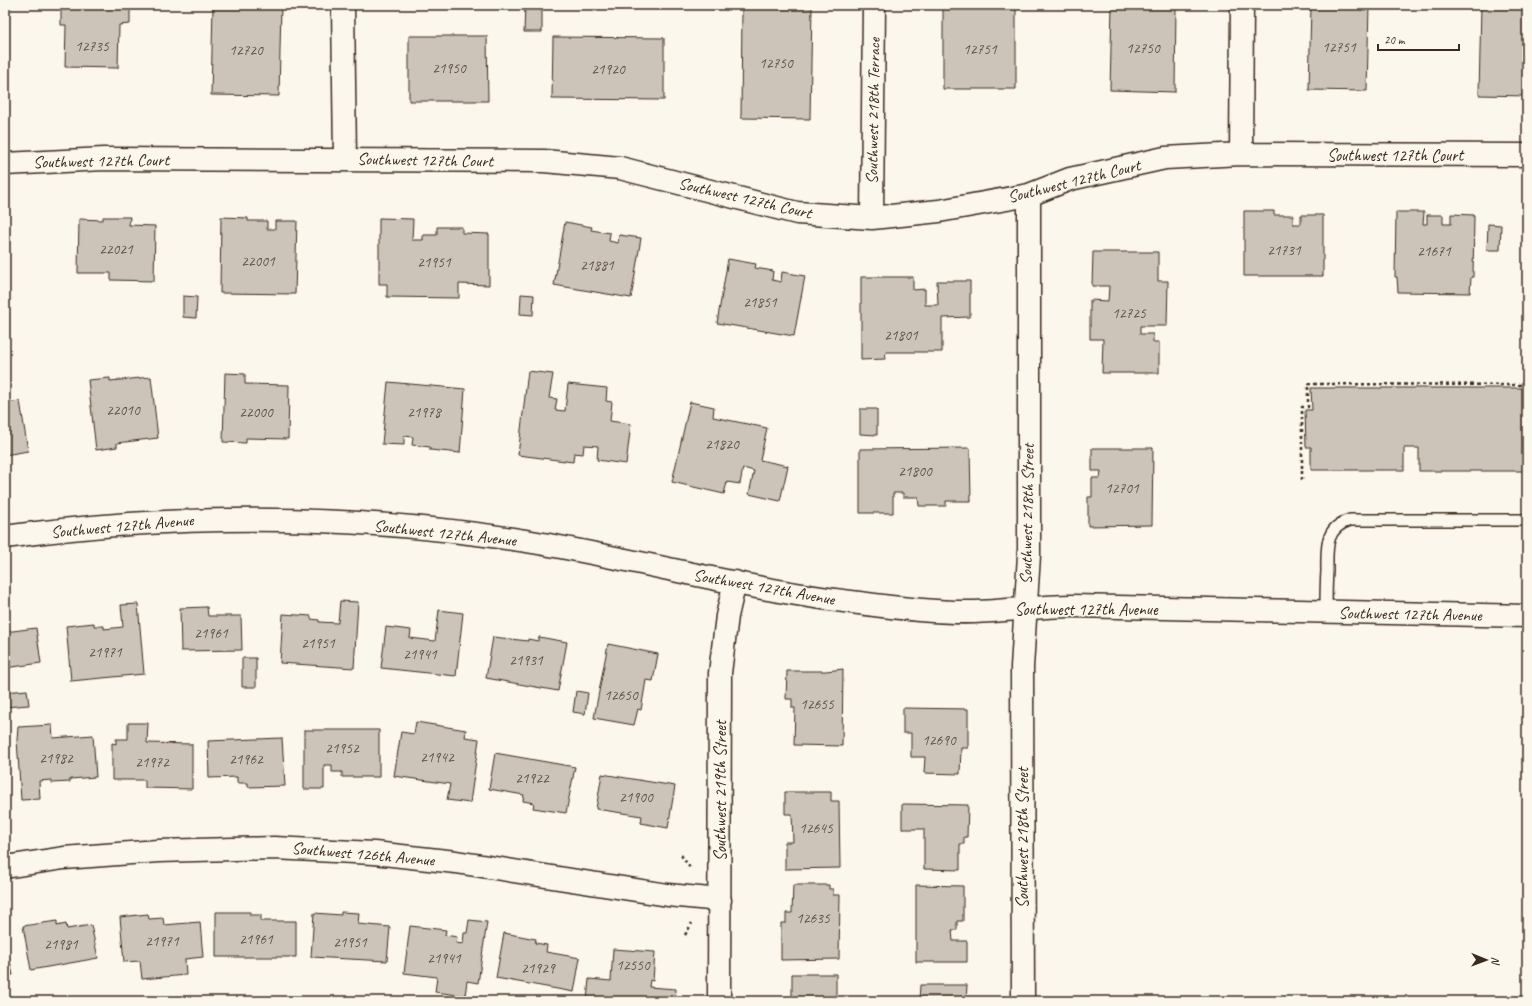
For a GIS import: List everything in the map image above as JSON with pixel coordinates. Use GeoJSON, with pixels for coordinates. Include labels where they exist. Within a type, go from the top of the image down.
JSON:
{"type":"FeatureCollection","features":[{"type":"Feature","properties":{"kind":"street"},"geometry":{"type":"LineString","coordinates":[[343,5],[345,159]]}},
{"type":"Feature","properties":{"kind":"street","name":"Southwest 218th Terrace"},"geometry":{"type":"LineString","coordinates":[[872,218],[874,5]]}},
{"type":"Feature","properties":{"kind":"street"},"geometry":{"type":"LineString","coordinates":[[1240,154],[1242,5]]}},
{"type":"Feature","properties":{"kind":"street","name":"Southwest 127th Court"},"geometry":{"type":"LineString","coordinates":[[5,164],[104,159],[544,161],[620,168],[797,213],[872,218],[939,211],[1030,195],[1070,179],[1165,158],[1240,154],[1527,155]]}},
{"type":"Feature","properties":{"kind":"street","name":"Southwest 218th Street"},"geometry":{"type":"LineString","coordinates":[[1023,1001],[1022,667],[1029,547],[1030,195]]}},
{"type":"Feature","properties":{"kind":"street","name":"Southwest 127th Avenue"},"geometry":{"type":"LineString","coordinates":[[5,537],[70,529],[179,521],[236,519],[376,524],[525,541],[602,555],[791,594],[916,609],[972,612],[1067,606],[1527,616]]}},
{"type":"Feature","properties":{"kind":"street","name":"Southwest 219th Street"},"geometry":{"type":"LineString","coordinates":[[719,1001],[720,673],[726,624],[735,582]]}},
{"type":"Feature","properties":{"kind":"street","name":"Southwest 126th Avenue"},"geometry":{"type":"LineString","coordinates":[[5,867],[72,857],[158,851],[274,848],[397,855],[456,862],[668,895],[720,900]]}},
{"type":"Feature","properties":{"kind":"lane"},"geometry":{"type":"LineString","coordinates":[[1326,612],[1327,546],[1332,533],[1340,524],[1350,520],[1527,520]]}},
{"type":"Feature","properties":{"kind":"path"},"geometry":{"type":"LineString","coordinates":[[1302,480],[1302,407],[1308,407],[1308,384],[1527,385]]}},
{"type":"Feature","properties":{"kind":"path"},"geometry":{"type":"LineString","coordinates":[[681,856],[690,868]]}},
{"type":"Feature","properties":{"kind":"path"},"geometry":{"type":"LineString","coordinates":[[685,934],[693,920]]}},
{"type":"Feature","properties":{"kind":"building"},"geometry":{"type":"Polygon","coordinates":[[[61,5],[130,5],[130,24],[119,25],[118,68],[65,67],[66,25],[61,25],[61,5]]]}},
{"type":"Feature","properties":{"kind":"building"},"geometry":{"type":"Polygon","coordinates":[[[213,5],[281,5],[279,96],[211,95],[213,5]]]}},
{"type":"Feature","properties":{"kind":"building"},"geometry":{"type":"Polygon","coordinates":[[[525,5],[542,5],[542,32],[524,32],[525,5]]]}},
{"type":"Feature","properties":{"kind":"building"},"geometry":{"type":"Polygon","coordinates":[[[1112,5],[1176,5],[1175,92],[1110,90],[1112,5]]]}},
{"type":"Feature","properties":{"kind":"building"},"geometry":{"type":"Polygon","coordinates":[[[1311,5],[1369,5],[1367,91],[1309,90],[1311,5]]]}},
{"type":"Feature","properties":{"kind":"building"},"geometry":{"type":"Polygon","coordinates":[[[1481,5],[1527,5],[1527,96],[1479,95],[1481,5]]]}},
{"type":"Feature","properties":{"kind":"building"},"geometry":{"type":"Polygon","coordinates":[[[742,7],[812,7],[810,119],[741,118],[742,7]]]}},
{"type":"Feature","properties":{"kind":"building"},"geometry":{"type":"Polygon","coordinates":[[[943,8],[1016,8],[1016,89],[943,89],[943,8]]]}},
{"type":"Feature","properties":{"kind":"building"},"geometry":{"type":"Polygon","coordinates":[[[409,36],[487,36],[488,101],[409,101],[409,36]]]}},
{"type":"Feature","properties":{"kind":"building"},"geometry":{"type":"Polygon","coordinates":[[[553,37],[664,38],[664,100],[552,99],[553,37]]]}},
{"type":"Feature","properties":{"kind":"building"},"geometry":{"type":"Polygon","coordinates":[[[1244,211],[1274,211],[1274,215],[1293,215],[1293,224],[1301,224],[1301,215],[1323,215],[1323,276],[1244,276],[1244,211]]]}},
{"type":"Feature","properties":{"kind":"building"},"geometry":{"type":"Polygon","coordinates":[[[1396,212],[1424,212],[1423,224],[1427,224],[1427,215],[1443,215],[1443,224],[1451,224],[1451,214],[1474,215],[1473,277],[1471,277],[1470,293],[1398,292],[1397,277],[1395,277],[1396,212]]]}},
{"type":"Feature","properties":{"kind":"building"},"geometry":{"type":"Polygon","coordinates":[[[103,217],[130,217],[129,225],[155,226],[154,281],[111,280],[111,273],[78,273],[79,219],[103,220],[103,217]]]}},
{"type":"Feature","properties":{"kind":"building"},"geometry":{"type":"Polygon","coordinates":[[[221,217],[248,218],[248,221],[267,221],[267,229],[275,229],[275,221],[297,221],[295,294],[220,293],[221,217]]]}},
{"type":"Feature","properties":{"kind":"building"},"geometry":{"type":"Polygon","coordinates":[[[379,218],[413,219],[412,240],[423,240],[423,235],[437,235],[437,227],[462,227],[462,233],[489,234],[489,285],[459,284],[459,298],[387,297],[387,284],[379,284],[379,218]]]}},
{"type":"Feature","properties":{"kind":"building"},"geometry":{"type":"Polygon","coordinates":[[[565,222],[592,227],[591,230],[610,233],[609,241],[618,243],[619,235],[641,238],[631,298],[554,285],[565,222]]]}},
{"type":"Feature","properties":{"kind":"building"},"geometry":{"type":"Polygon","coordinates":[[[1488,224],[1501,225],[1500,250],[1487,250],[1488,224]]]}},
{"type":"Feature","properties":{"kind":"building"},"geometry":{"type":"Polygon","coordinates":[[[1093,252],[1158,252],[1158,281],[1168,281],[1167,326],[1140,326],[1140,334],[1153,334],[1153,342],[1159,342],[1159,373],[1102,373],[1103,339],[1090,339],[1090,300],[1108,301],[1109,286],[1092,286],[1093,252]]]}},
{"type":"Feature","properties":{"kind":"building"},"geometry":{"type":"Polygon","coordinates":[[[728,259],[756,264],[755,268],[773,271],[772,280],[781,282],[782,272],[805,276],[794,336],[717,323],[728,259]]]}},
{"type":"Feature","properties":{"kind":"building"},"geometry":{"type":"Polygon","coordinates":[[[5,276],[8,289],[5,290],[5,276]]]}},
{"type":"Feature","properties":{"kind":"building"},"geometry":{"type":"Polygon","coordinates":[[[861,277],[913,277],[913,290],[925,289],[925,305],[938,305],[937,281],[970,281],[970,317],[942,318],[942,352],[886,352],[885,359],[861,360],[861,277]]]}},
{"type":"Feature","properties":{"kind":"building"},"geometry":{"type":"Polygon","coordinates":[[[521,294],[534,295],[533,315],[520,314],[521,294]]]}},
{"type":"Feature","properties":{"kind":"building"},"geometry":{"type":"Polygon","coordinates":[[[183,296],[197,297],[196,318],[183,317],[183,296]]]}},
{"type":"Feature","properties":{"kind":"building"},"geometry":{"type":"Polygon","coordinates":[[[528,371],[553,374],[549,398],[557,399],[555,410],[565,411],[568,384],[607,388],[606,401],[612,402],[610,421],[631,424],[626,464],[597,460],[598,446],[584,445],[583,454],[574,453],[573,462],[518,455],[528,371]]]}},
{"type":"Feature","properties":{"kind":"building"},"geometry":{"type":"Polygon","coordinates":[[[225,373],[245,374],[245,384],[289,385],[288,439],[246,438],[246,443],[223,442],[225,373]]]}},
{"type":"Feature","properties":{"kind":"building"},"geometry":{"type":"Polygon","coordinates":[[[151,377],[158,438],[117,443],[117,447],[96,450],[88,380],[110,378],[110,381],[151,377]]]}},
{"type":"Feature","properties":{"kind":"building"},"geometry":{"type":"Polygon","coordinates":[[[388,382],[465,389],[460,453],[430,450],[430,447],[412,445],[413,437],[404,436],[404,445],[382,444],[388,382]]]}},
{"type":"Feature","properties":{"kind":"building"},"geometry":{"type":"Polygon","coordinates":[[[1311,388],[1527,388],[1527,471],[1419,471],[1419,448],[1404,448],[1404,470],[1311,470],[1311,447],[1306,447],[1305,410],[1312,410],[1311,388]]]}},
{"type":"Feature","properties":{"kind":"building"},"geometry":{"type":"Polygon","coordinates":[[[20,401],[28,451],[5,455],[5,403],[20,401]]]}},
{"type":"Feature","properties":{"kind":"building"},"geometry":{"type":"Polygon","coordinates":[[[690,402],[714,407],[713,417],[767,428],[760,460],[788,466],[780,501],[749,494],[754,471],[743,468],[740,484],[727,482],[724,494],[672,482],[690,402]]]}},
{"type":"Feature","properties":{"kind":"building"},"geometry":{"type":"Polygon","coordinates":[[[860,409],[877,409],[877,435],[860,434],[860,409]]]}},
{"type":"Feature","properties":{"kind":"building"},"geometry":{"type":"Polygon","coordinates":[[[970,448],[971,501],[946,501],[946,506],[919,506],[918,497],[903,497],[903,493],[893,493],[893,513],[860,513],[860,449],[970,448]]]}},
{"type":"Feature","properties":{"kind":"building"},"geometry":{"type":"Polygon","coordinates":[[[1092,448],[1153,448],[1152,525],[1088,526],[1088,497],[1092,497],[1092,478],[1100,478],[1101,471],[1092,471],[1092,448]]]}},
{"type":"Feature","properties":{"kind":"building"},"geometry":{"type":"Polygon","coordinates":[[[340,601],[358,602],[354,668],[280,663],[283,614],[311,616],[311,619],[319,620],[319,622],[338,623],[340,601]]]}},
{"type":"Feature","properties":{"kind":"building"},"geometry":{"type":"Polygon","coordinates":[[[138,604],[144,674],[71,681],[66,626],[94,623],[94,626],[104,626],[104,629],[123,627],[121,605],[138,604]]]}},
{"type":"Feature","properties":{"kind":"building"},"geometry":{"type":"Polygon","coordinates":[[[207,607],[208,616],[241,616],[242,650],[181,651],[180,608],[207,607]]]}},
{"type":"Feature","properties":{"kind":"building"},"geometry":{"type":"Polygon","coordinates":[[[439,610],[463,613],[456,676],[381,668],[386,627],[411,630],[410,638],[435,641],[439,610]]]}},
{"type":"Feature","properties":{"kind":"building"},"geometry":{"type":"Polygon","coordinates":[[[36,628],[41,663],[5,668],[5,632],[36,628]]]}},
{"type":"Feature","properties":{"kind":"building"},"geometry":{"type":"Polygon","coordinates":[[[493,637],[538,641],[539,637],[567,642],[558,691],[486,678],[493,637]]]}},
{"type":"Feature","properties":{"kind":"building"},"geometry":{"type":"Polygon","coordinates":[[[608,644],[658,654],[653,681],[646,680],[641,710],[638,709],[634,725],[594,718],[608,644]]]}},
{"type":"Feature","properties":{"kind":"building"},"geometry":{"type":"Polygon","coordinates":[[[242,658],[256,658],[256,687],[242,687],[242,658]]]}},
{"type":"Feature","properties":{"kind":"building"},"geometry":{"type":"Polygon","coordinates":[[[843,669],[842,746],[794,745],[795,708],[792,708],[792,699],[786,699],[787,671],[826,671],[843,669]]]}},
{"type":"Feature","properties":{"kind":"building"},"geometry":{"type":"Polygon","coordinates":[[[27,690],[29,705],[5,707],[5,692],[27,690]]]}},
{"type":"Feature","properties":{"kind":"building"},"geometry":{"type":"Polygon","coordinates":[[[576,691],[588,693],[585,714],[573,712],[576,691]]]}},
{"type":"Feature","properties":{"kind":"building"},"geometry":{"type":"Polygon","coordinates":[[[903,708],[968,709],[968,748],[961,748],[960,774],[924,773],[925,757],[911,757],[911,733],[903,733],[903,708]]]}},
{"type":"Feature","properties":{"kind":"building"},"geometry":{"type":"Polygon","coordinates":[[[416,722],[466,730],[465,737],[479,739],[470,803],[447,800],[450,784],[394,776],[401,732],[414,734],[416,722]]]}},
{"type":"Feature","properties":{"kind":"building"},"geometry":{"type":"Polygon","coordinates":[[[128,723],[148,723],[147,743],[192,744],[192,789],[145,788],[145,780],[112,780],[112,743],[116,744],[116,739],[128,739],[128,723]]]}},
{"type":"Feature","properties":{"kind":"building"},"geometry":{"type":"Polygon","coordinates":[[[52,725],[53,738],[93,735],[96,777],[70,779],[70,782],[52,783],[52,780],[39,781],[40,799],[21,800],[17,740],[18,727],[52,725]]]}},
{"type":"Feature","properties":{"kind":"building"},"geometry":{"type":"Polygon","coordinates":[[[304,730],[379,730],[379,777],[342,777],[342,772],[332,772],[332,765],[324,765],[324,789],[304,789],[304,730]]]}},
{"type":"Feature","properties":{"kind":"building"},"geometry":{"type":"Polygon","coordinates":[[[282,738],[285,786],[248,787],[248,783],[237,783],[237,777],[209,778],[208,741],[282,738]]]}},
{"type":"Feature","properties":{"kind":"building"},"geometry":{"type":"Polygon","coordinates":[[[495,753],[575,767],[566,813],[533,808],[534,803],[523,801],[524,795],[489,789],[495,753]]]}},
{"type":"Feature","properties":{"kind":"building"},"geometry":{"type":"Polygon","coordinates":[[[602,774],[675,786],[668,828],[641,823],[642,816],[596,809],[602,774]]]}},
{"type":"Feature","properties":{"kind":"building"},"geometry":{"type":"Polygon","coordinates":[[[785,792],[831,792],[831,801],[839,801],[840,868],[785,869],[785,842],[793,842],[792,814],[785,814],[785,792]]]}},
{"type":"Feature","properties":{"kind":"building"},"geometry":{"type":"Polygon","coordinates":[[[902,804],[968,805],[967,837],[964,837],[964,844],[960,844],[960,870],[924,869],[924,829],[902,829],[902,804]]]}},
{"type":"Feature","properties":{"kind":"building"},"geometry":{"type":"Polygon","coordinates":[[[793,885],[829,885],[829,889],[833,889],[833,895],[840,895],[839,959],[781,960],[781,923],[786,923],[786,913],[792,913],[793,885]]]}},
{"type":"Feature","properties":{"kind":"building"},"geometry":{"type":"Polygon","coordinates":[[[916,885],[963,886],[963,921],[957,921],[957,930],[952,930],[953,941],[967,941],[967,962],[916,962],[916,885]]]}},
{"type":"Feature","properties":{"kind":"building"},"geometry":{"type":"Polygon","coordinates":[[[216,912],[250,912],[250,915],[261,915],[261,921],[296,921],[296,957],[216,957],[216,912]]]}},
{"type":"Feature","properties":{"kind":"building"},"geometry":{"type":"Polygon","coordinates":[[[341,912],[359,913],[358,924],[390,927],[387,961],[311,957],[314,913],[341,915],[341,912]]]}},
{"type":"Feature","properties":{"kind":"building"},"geometry":{"type":"Polygon","coordinates":[[[148,914],[149,919],[163,918],[164,925],[200,922],[203,957],[185,959],[186,975],[142,979],[140,961],[124,962],[120,917],[148,914]]]}},
{"type":"Feature","properties":{"kind":"building"},"geometry":{"type":"Polygon","coordinates":[[[469,920],[487,922],[478,983],[467,981],[465,996],[435,992],[437,977],[404,973],[410,926],[446,930],[445,935],[457,937],[456,943],[463,944],[464,933],[467,933],[469,920]]]}},
{"type":"Feature","properties":{"kind":"building"},"geometry":{"type":"Polygon","coordinates":[[[57,921],[57,926],[66,924],[67,929],[91,925],[98,958],[31,970],[23,926],[57,921]]]}},
{"type":"Feature","properties":{"kind":"building"},"geometry":{"type":"Polygon","coordinates":[[[504,933],[536,939],[535,943],[547,945],[546,952],[580,958],[574,992],[496,978],[504,933]]]}},
{"type":"Feature","properties":{"kind":"building"},"geometry":{"type":"Polygon","coordinates":[[[5,939],[13,975],[8,976],[10,986],[5,988],[5,939]]]}},
{"type":"Feature","properties":{"kind":"building"},"geometry":{"type":"Polygon","coordinates":[[[613,949],[655,952],[653,981],[650,980],[649,987],[676,989],[675,1001],[587,1001],[589,979],[611,981],[613,949]]]}},
{"type":"Feature","properties":{"kind":"building"},"geometry":{"type":"Polygon","coordinates":[[[792,974],[836,974],[836,1001],[792,1001],[792,974]]]}},
{"type":"Feature","properties":{"kind":"building"},"geometry":{"type":"Polygon","coordinates":[[[920,985],[967,985],[966,1001],[919,1001],[920,985]]]}},
{"type":"Feature","properties":{"kind":"building"},"geometry":{"type":"Polygon","coordinates":[[[168,999],[168,1001],[146,1001],[168,999]]]}}]}
